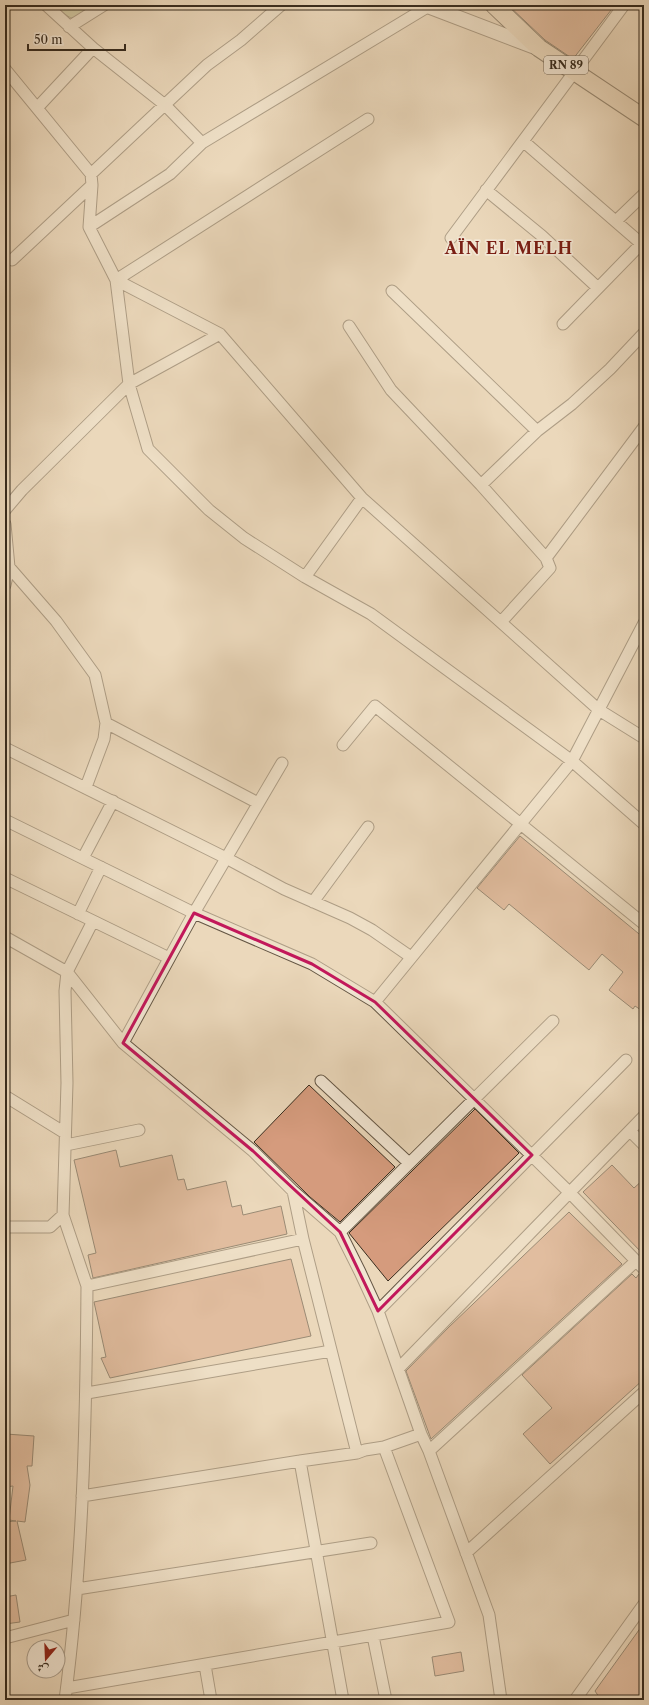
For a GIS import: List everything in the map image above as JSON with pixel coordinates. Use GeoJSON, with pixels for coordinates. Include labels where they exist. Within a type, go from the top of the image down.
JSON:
{"type":"FeatureCollection","features":[{"type":"Feature","properties":{"kind":"main road","name":"RN 89"},"geometry":{"type":"LineString","coordinates":[[494,5],[539,48],[644,118]]}},
{"type":"Feature","properties":{"kind":"street"},"geometry":{"type":"LineString","coordinates":[[46,5],[93,48],[165,105],[202,143]]}},
{"type":"Feature","properties":{"kind":"street"},"geometry":{"type":"LineString","coordinates":[[69,27],[104,5]]}},
{"type":"Feature","properties":{"kind":"street"},"geometry":{"type":"LineString","coordinates":[[12,260],[165,105],[207,66],[241,40],[281,5]]}},
{"type":"Feature","properties":{"kind":"street"},"geometry":{"type":"LineString","coordinates":[[451,238],[624,5]]}},
{"type":"Feature","properties":{"kind":"street"},"geometry":{"type":"LineString","coordinates":[[89,227],[170,174],[202,143],[427,6],[539,48]]}},
{"type":"Feature","properties":{"kind":"street"},"geometry":{"type":"LineString","coordinates":[[36,108],[93,48]]}},
{"type":"Feature","properties":{"kind":"street"},"geometry":{"type":"LineString","coordinates":[[5,69],[91,179],[89,227],[116,280],[129,384],[148,449],[209,510],[244,538],[305,577],[371,614],[572,760],[644,824]]}},
{"type":"Feature","properties":{"kind":"street"},"geometry":{"type":"LineString","coordinates":[[116,280],[368,119]]}},
{"type":"Feature","properties":{"kind":"street"},"geometry":{"type":"LineString","coordinates":[[523,141],[643,245],[563,324]]}},
{"type":"Feature","properties":{"kind":"street"},"geometry":{"type":"LineString","coordinates":[[486,190],[542,236],[598,288]]}},
{"type":"Feature","properties":{"kind":"street"},"geometry":{"type":"LineString","coordinates":[[616,221],[644,194]]}},
{"type":"Feature","properties":{"kind":"street"},"geometry":{"type":"LineString","coordinates":[[116,280],[220,334],[362,498],[599,710],[644,738]]}},
{"type":"Feature","properties":{"kind":"street"},"geometry":{"type":"LineString","coordinates":[[392,291],[537,431]]}},
{"type":"Feature","properties":{"kind":"street"},"geometry":{"type":"LineString","coordinates":[[349,326],[391,390],[481,485],[546,558],[550,568],[501,622]]}},
{"type":"Feature","properties":{"kind":"street"},"geometry":{"type":"LineString","coordinates":[[481,485],[537,431],[577,399],[610,369],[644,333]]}},
{"type":"Feature","properties":{"kind":"street"},"geometry":{"type":"LineString","coordinates":[[5,510],[22,490],[129,384],[220,334]]}},
{"type":"Feature","properties":{"kind":"street"},"geometry":{"type":"LineString","coordinates":[[546,558],[644,427]]}},
{"type":"Feature","properties":{"kind":"street"},"geometry":{"type":"LineString","coordinates":[[305,577],[362,498]]}},
{"type":"Feature","properties":{"kind":"street"},"geometry":{"type":"LineString","coordinates":[[5,524],[9,567],[5,585]]}},
{"type":"Feature","properties":{"kind":"street"},"geometry":{"type":"LineString","coordinates":[[9,567],[56,622],[95,675],[106,723],[104,738],[86,787]]}},
{"type":"Feature","properties":{"kind":"street"},"geometry":{"type":"LineString","coordinates":[[375,1002],[572,760],[644,623]]}},
{"type":"Feature","properties":{"kind":"street"},"geometry":{"type":"LineString","coordinates":[[344,746],[375,706],[644,924]]}},
{"type":"Feature","properties":{"kind":"street"},"geometry":{"type":"LineString","coordinates":[[106,723],[258,804]]}},
{"type":"Feature","properties":{"kind":"street"},"geometry":{"type":"LineString","coordinates":[[5,748],[86,787],[284,889],[372,930],[411,957]]}},
{"type":"Feature","properties":{"kind":"street"},"geometry":{"type":"LineString","coordinates":[[123,1043],[194,913],[282,763]]}},
{"type":"Feature","properties":{"kind":"street"},"geometry":{"type":"LineString","coordinates":[[83,858],[113,801]]}},
{"type":"Feature","properties":{"kind":"street"},"geometry":{"type":"LineString","coordinates":[[5,820],[194,913],[312,964],[375,1002],[532,1155],[640,1265],[429,1451]]}},
{"type":"Feature","properties":{"kind":"street"},"geometry":{"type":"LineString","coordinates":[[313,902],[368,828]]}},
{"type":"Feature","properties":{"kind":"street"},"geometry":{"type":"LineString","coordinates":[[78,914],[101,867]]}},
{"type":"Feature","properties":{"kind":"street"},"geometry":{"type":"LineString","coordinates":[[5,878],[169,958]]}},
{"type":"Feature","properties":{"kind":"street"},"geometry":{"type":"LineString","coordinates":[[66,1700],[77,1589],[82,1496],[86,1393],[87,1286],[63,1215],[67,1083],[65,991],[66,972],[93,921]]}},
{"type":"Feature","properties":{"kind":"street"},"geometry":{"type":"LineString","coordinates":[[5,937],[66,972],[123,1043],[253,1151],[293,1192],[340,1232],[378,1311],[421,1434],[429,1451],[489,1615],[501,1700]]}},
{"type":"Feature","properties":{"kind":"street"},"geometry":{"type":"LineString","coordinates":[[340,1232],[553,1021]]}},
{"type":"Feature","properties":{"kind":"street"},"geometry":{"type":"LineString","coordinates":[[378,1311],[626,1060]]}},
{"type":"Feature","properties":{"kind":"street"},"geometry":{"type":"LineString","coordinates":[[321,1081],[409,1163]]}},
{"type":"Feature","properties":{"kind":"street"},"geometry":{"type":"LineString","coordinates":[[5,1096],[66,1133]]}},
{"type":"Feature","properties":{"kind":"street"},"geometry":{"type":"LineString","coordinates":[[399,1368],[644,1116]]}},
{"type":"Feature","properties":{"kind":"street"},"geometry":{"type":"LineString","coordinates":[[66,1145],[139,1130]]}},
{"type":"Feature","properties":{"kind":"street"},"geometry":{"type":"LineString","coordinates":[[630,1131],[644,1145]]}},
{"type":"Feature","properties":{"kind":"street"},"geometry":{"type":"LineString","coordinates":[[293,1192],[303,1239],[357,1454]]}},
{"type":"Feature","properties":{"kind":"street"},"geometry":{"type":"LineString","coordinates":[[5,1227],[50,1227],[63,1215]]}},
{"type":"Feature","properties":{"kind":"street"},"geometry":{"type":"LineString","coordinates":[[87,1286],[303,1239]]}},
{"type":"Feature","properties":{"kind":"street"},"geometry":{"type":"LineString","coordinates":[[86,1393],[331,1351]]}},
{"type":"Feature","properties":{"kind":"street"},"geometry":{"type":"LineString","coordinates":[[466,1553],[644,1392]]}},
{"type":"Feature","properties":{"kind":"street"},"geometry":{"type":"LineString","coordinates":[[82,1496],[300,1460],[357,1454],[365,1450],[384,1447],[421,1434]]}},
{"type":"Feature","properties":{"kind":"street"},"geometry":{"type":"LineString","coordinates":[[67,1688],[449,1622],[384,1447]]}},
{"type":"Feature","properties":{"kind":"street"},"geometry":{"type":"LineString","coordinates":[[300,1460],[343,1700]]}},
{"type":"Feature","properties":{"kind":"street"},"geometry":{"type":"LineString","coordinates":[[77,1589],[317,1553],[371,1543]]}},
{"type":"Feature","properties":{"kind":"street"},"geometry":{"type":"LineString","coordinates":[[581,1697],[644,1604]]}},
{"type":"Feature","properties":{"kind":"street"},"geometry":{"type":"LineString","coordinates":[[5,1638],[74,1620]]}},
{"type":"Feature","properties":{"kind":"street"},"geometry":{"type":"LineString","coordinates":[[373,1636],[386,1700]]}},
{"type":"Feature","properties":{"kind":"street"},"geometry":{"type":"LineString","coordinates":[[205,1664],[211,1700]]}},
{"type":"Feature","properties":{"kind":"highlighted area"},"geometry":{"type":"Polygon","coordinates":[[[194,913],[312,964],[375,1002],[532,1155],[378,1311],[340,1232],[253,1151],[123,1043],[194,913]]]}},
{"type":"Feature","properties":{"kind":"green space"},"geometry":{"type":"Polygon","coordinates":[[[54,5],[99,5],[81,16],[71,18],[61,12],[54,5]]]}},
{"type":"Feature","properties":{"kind":"building"},"geometry":{"type":"Polygon","coordinates":[[[508,5],[615,5],[573,59],[545,40],[508,5]]]}},
{"type":"Feature","properties":{"kind":"building"},"geometry":{"type":"Polygon","coordinates":[[[520,836],[644,938],[644,1012],[635,1006],[633,1009],[609,990],[623,972],[602,954],[589,970],[509,904],[504,910],[477,888],[520,836]]]}},
{"type":"Feature","properties":{"kind":"building"},"geometry":{"type":"Polygon","coordinates":[[[309,1085],[395,1167],[340,1222],[310,1197],[254,1142],[309,1085]]]}},
{"type":"Feature","properties":{"kind":"building"},"geometry":{"type":"Polygon","coordinates":[[[475,1109],[519,1153],[388,1281],[349,1233],[475,1109]]]}},
{"type":"Feature","properties":{"kind":"building"},"geometry":{"type":"Polygon","coordinates":[[[116,1150],[120,1167],[172,1155],[178,1180],[184,1179],[187,1190],[226,1181],[232,1207],[241,1205],[243,1215],[281,1206],[287,1234],[93,1278],[88,1255],[96,1253],[74,1160],[116,1150]]]}},
{"type":"Feature","properties":{"kind":"building"},"geometry":{"type":"Polygon","coordinates":[[[612,1165],[634,1188],[644,1179],[644,1255],[583,1192],[612,1165]]]}},
{"type":"Feature","properties":{"kind":"building"},"geometry":{"type":"Polygon","coordinates":[[[569,1212],[622,1264],[431,1439],[406,1371],[449,1327],[569,1212]]]}},
{"type":"Feature","properties":{"kind":"building"},"geometry":{"type":"Polygon","coordinates":[[[291,1259],[311,1336],[110,1378],[101,1358],[106,1357],[94,1302],[291,1259]]]}},
{"type":"Feature","properties":{"kind":"building"},"geometry":{"type":"Polygon","coordinates":[[[632,1274],[636,1278],[639,1274],[644,1276],[644,1379],[550,1464],[523,1434],[552,1408],[522,1375],[632,1274]]]}},
{"type":"Feature","properties":{"kind":"building"},"geometry":{"type":"Polygon","coordinates":[[[6,1434],[34,1436],[32,1466],[27,1466],[30,1485],[25,1522],[17,1521],[26,1560],[5,1564],[5,1522],[16,1521],[9,1520],[13,1486],[5,1487],[6,1434]]]}},
{"type":"Feature","properties":{"kind":"building"},"geometry":{"type":"Polygon","coordinates":[[[16,1595],[20,1622],[5,1624],[5,1597],[16,1595]]]}},
{"type":"Feature","properties":{"kind":"building"},"geometry":{"type":"Polygon","coordinates":[[[644,1623],[644,1700],[601,1700],[595,1691],[644,1623]]]}},
{"type":"Feature","properties":{"kind":"building"},"geometry":{"type":"Polygon","coordinates":[[[461,1652],[464,1671],[435,1676],[432,1657],[461,1652]]]}},
{"type":"Feature","properties":{"kind":"district","name":"AÏN EL MELH"},"geometry":{"type":"Point","coordinates":[509,248]}}]}
